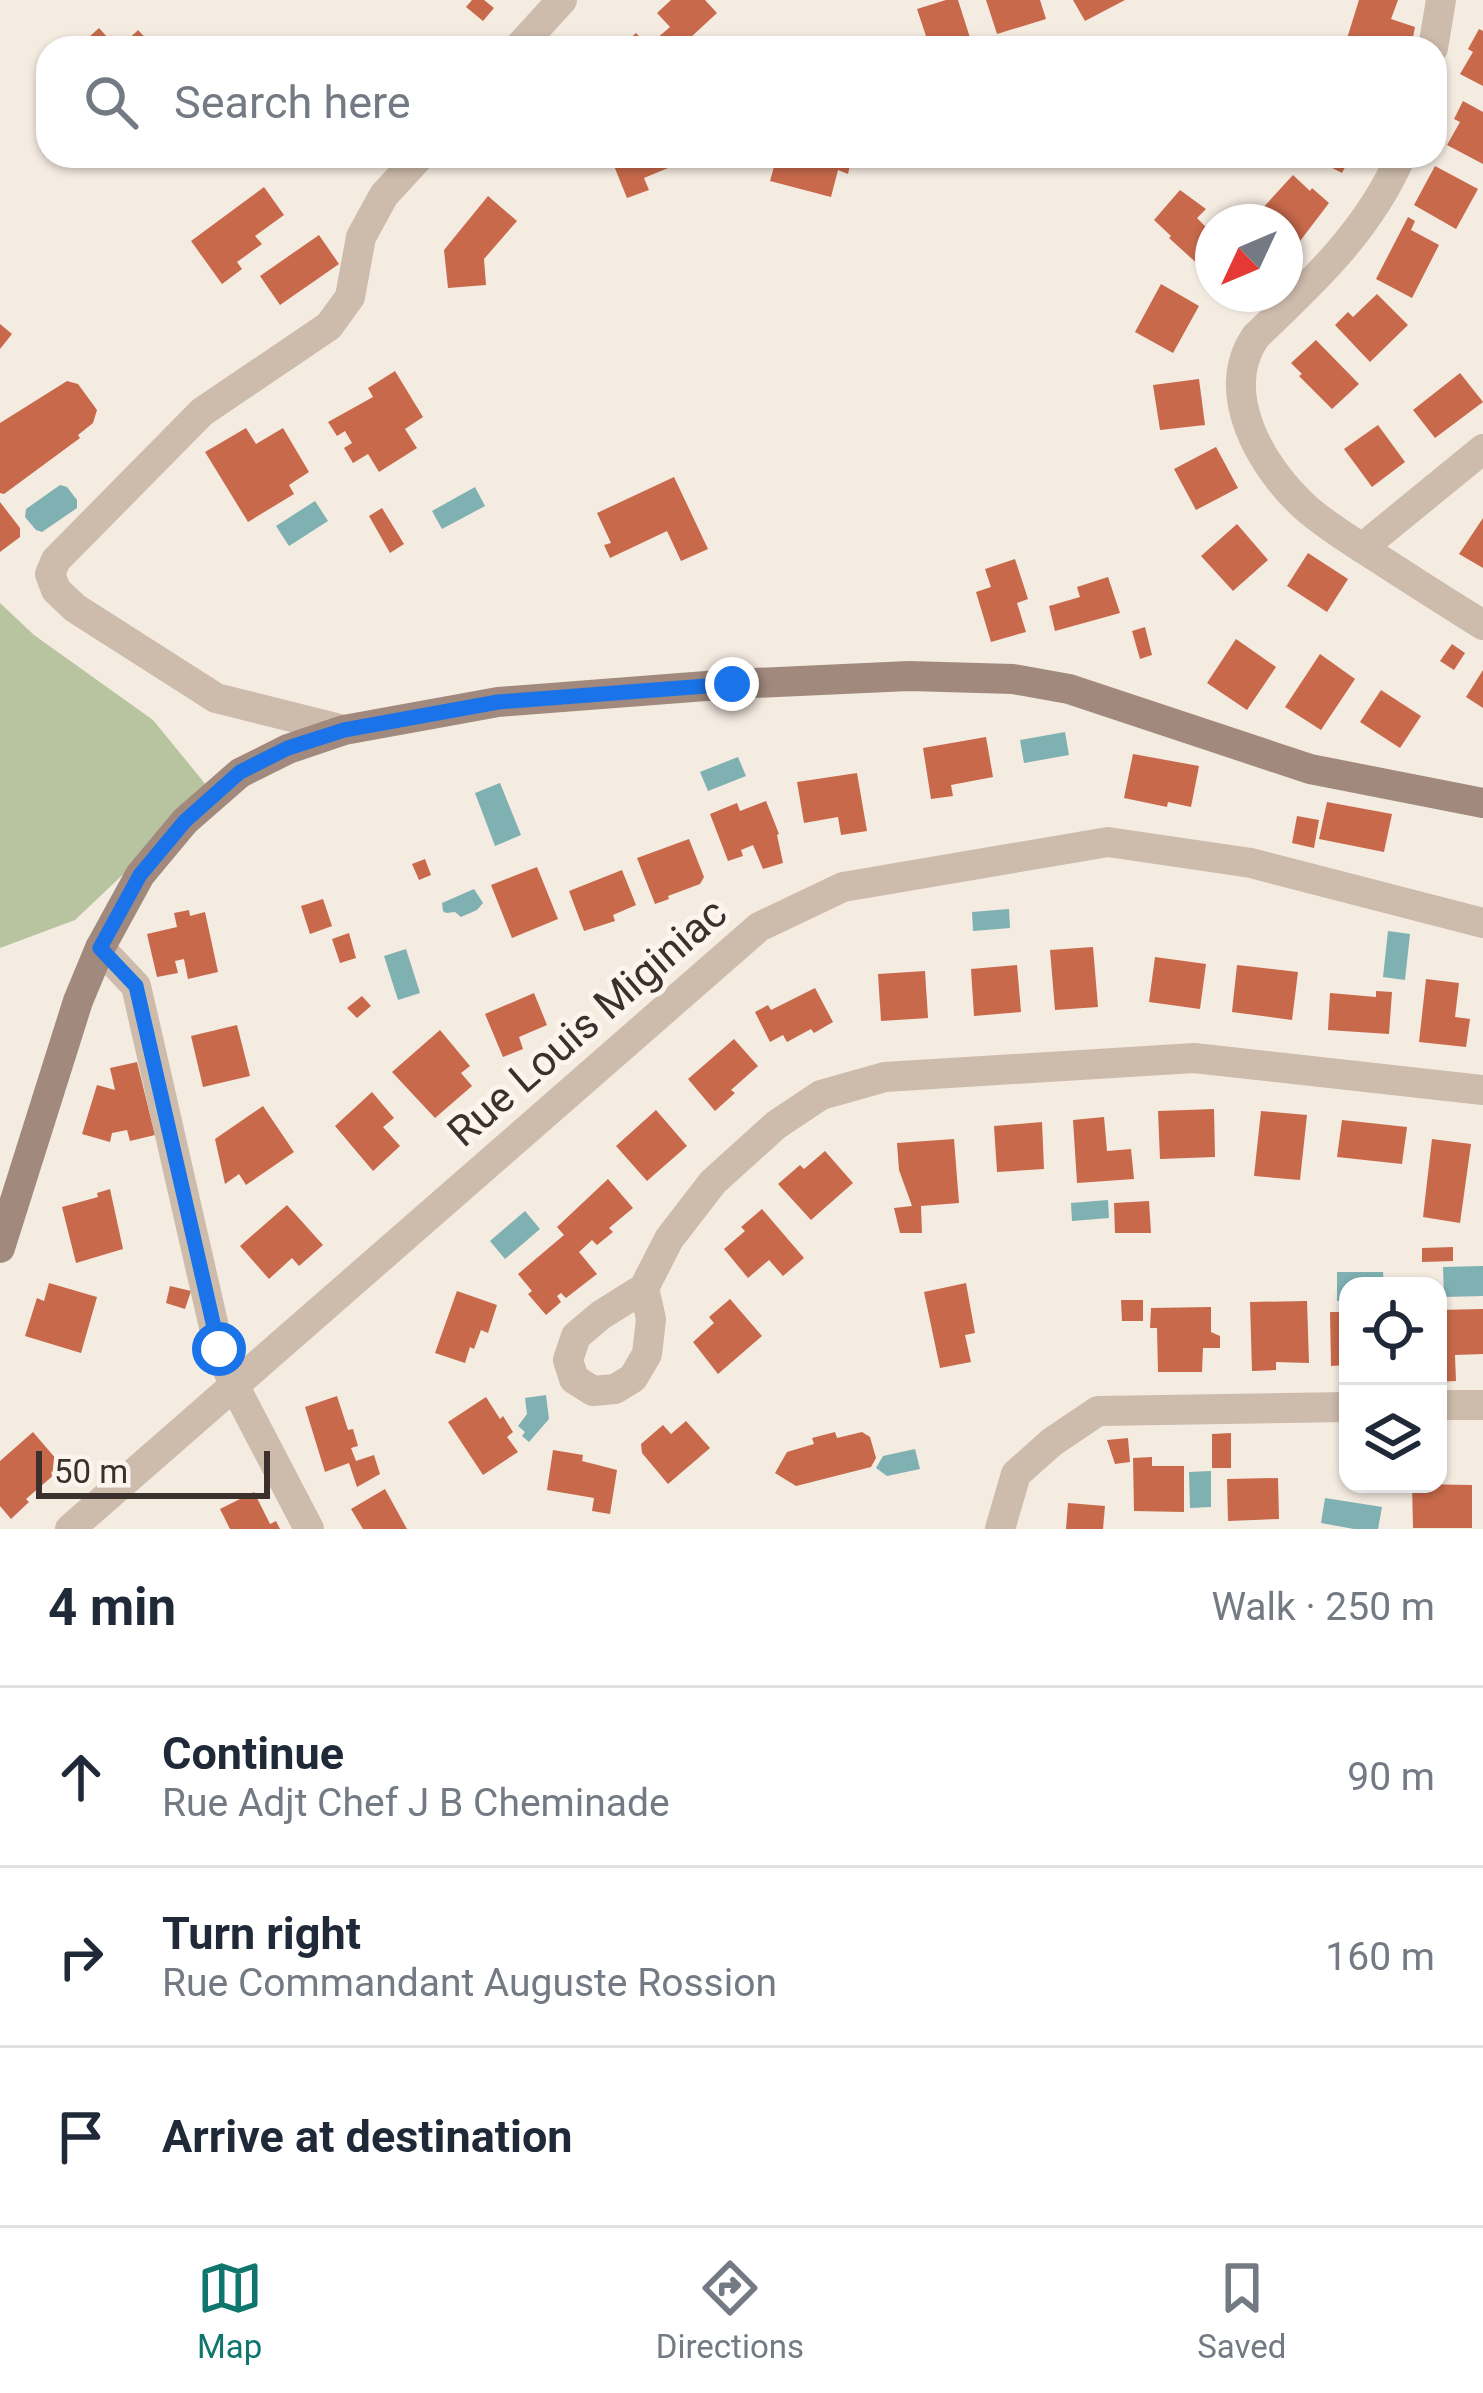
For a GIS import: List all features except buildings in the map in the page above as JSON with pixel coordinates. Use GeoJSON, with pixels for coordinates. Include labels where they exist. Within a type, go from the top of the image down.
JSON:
{"type":"FeatureCollection","features":[{"type":"Feature","properties":{"kind":"street"},"geometry":{"type":"LineString","coordinates":[[529,36],[562,0]]}},
{"type":"Feature","properties":{"kind":"street"},"geometry":{"type":"LineString","coordinates":[[1435,36],[1441,0]]}},
{"type":"Feature","properties":{"kind":"street"},"geometry":{"type":"LineString","coordinates":[[344,730],[216,698],[75,608],[56,590],[50,574],[56,560],[202,412],[329,326],[350,297],[361,237],[385,195],[409,168]]}},
{"type":"Feature","properties":{"kind":"street"},"geometry":{"type":"LineString","coordinates":[[1395,168],[1362,226],[1245,351],[1241,400],[1249,426],[1301,504],[1326,525],[1483,625]]}},
{"type":"Feature","properties":{"kind":"street"},"geometry":{"type":"LineString","coordinates":[[1362,548],[1483,448]]}},
{"type":"Feature","properties":{"kind":"street"},"geometry":{"type":"LineString","coordinates":[[0,1248],[78,1001],[100,948],[140,875],[185,821],[240,772],[288,748],[344,730],[498,702],[732,684],[909,676],[1013,679],[1070,689],[1310,769],[1483,803]]}},
{"type":"Feature","properties":{"kind":"street","name":"Rue Louis Miginiac"},"geometry":{"type":"LineString","coordinates":[[70,1529],[759,927],[843,887],[1108,842],[1251,863],[1483,922]]}},
{"type":"Feature","properties":{"kind":"street"},"geometry":{"type":"LineString","coordinates":[[100,948],[136,986],[219,1349],[309,1529]]}},
{"type":"Feature","properties":{"kind":"street"},"geometry":{"type":"LineString","coordinates":[[644,1288],[669,1238],[713,1182],[776,1125],[820,1095],[884,1077],[1194,1058],[1483,1090]]}},
{"type":"Feature","properties":{"kind":"street"},"geometry":{"type":"LineString","coordinates":[[1447,1406],[1483,1405]]}},
{"type":"Feature","properties":{"kind":"street"},"geometry":{"type":"LineString","coordinates":[[1000,1529],[1016,1474],[1098,1411],[1339,1407]]}},
{"type":"Feature","properties":{"kind":"green space"},"geometry":{"type":"Polygon","coordinates":[[[0,603],[34,635],[153,720],[211,791],[75,920],[0,948],[0,603]]]}},
{"type":"Feature","properties":{"kind":"water"},"geometry":{"type":"Polygon","coordinates":[[[60,485],[77,500],[77,508],[42,532],[36,530],[25,517],[26,509],[60,485]]]}},
{"type":"Feature","properties":{"kind":"water"},"geometry":{"type":"Polygon","coordinates":[[[475,487],[485,506],[442,529],[432,511],[475,487]]]}},
{"type":"Feature","properties":{"kind":"water"},"geometry":{"type":"Polygon","coordinates":[[[315,501],[328,521],[289,546],[276,526],[315,501]]]}},
{"type":"Feature","properties":{"kind":"water"},"geometry":{"type":"Polygon","coordinates":[[[1065,732],[1069,755],[1024,763],[1020,740],[1065,732]]]}},
{"type":"Feature","properties":{"kind":"water"},"geometry":{"type":"Polygon","coordinates":[[[738,757],[746,776],[708,791],[700,772],[738,757]]]}},
{"type":"Feature","properties":{"kind":"water"},"geometry":{"type":"Polygon","coordinates":[[[500,783],[521,835],[495,846],[475,793],[500,783]]]}},
{"type":"Feature","properties":{"kind":"water"},"geometry":{"type":"Polygon","coordinates":[[[474,889],[483,903],[477,910],[461,917],[443,911],[442,903],[474,889]]]}},
{"type":"Feature","properties":{"kind":"water"},"geometry":{"type":"Polygon","coordinates":[[[1009,909],[1010,928],[973,931],[972,912],[1009,909]]]}},
{"type":"Feature","properties":{"kind":"water"},"geometry":{"type":"Polygon","coordinates":[[[1388,931],[1410,934],[1405,980],[1383,977],[1388,931]]]}},
{"type":"Feature","properties":{"kind":"water"},"geometry":{"type":"Polygon","coordinates":[[[406,949],[420,993],[398,1000],[384,956],[406,949]]]}},
{"type":"Feature","properties":{"kind":"water"},"geometry":{"type":"Polygon","coordinates":[[[1108,1200],[1109,1218],[1072,1221],[1071,1203],[1108,1200]]]}},
{"type":"Feature","properties":{"kind":"water"},"geometry":{"type":"Polygon","coordinates":[[[525,1211],[540,1229],[505,1259],[490,1241],[525,1211]]]}},
{"type":"Feature","properties":{"kind":"water"},"geometry":{"type":"Polygon","coordinates":[[[1483,1266],[1483,1296],[1447,1297],[1443,1267],[1483,1266]]]}},
{"type":"Feature","properties":{"kind":"water"},"geometry":{"type":"Polygon","coordinates":[[[1337,1272],[1383,1272],[1383,1277],[1339,1277],[1337,1301],[1337,1272]]]}},
{"type":"Feature","properties":{"kind":"water"},"geometry":{"type":"Polygon","coordinates":[[[546,1395],[549,1419],[529,1442],[518,1426],[527,1414],[525,1398],[546,1395]]]}},
{"type":"Feature","properties":{"kind":"water"},"geometry":{"type":"Polygon","coordinates":[[[915,1449],[920,1469],[887,1476],[876,1468],[883,1456],[915,1449]]]}},
{"type":"Feature","properties":{"kind":"water"},"geometry":{"type":"Polygon","coordinates":[[[1211,1471],[1211,1507],[1190,1508],[1189,1472],[1211,1471]]]}},
{"type":"Feature","properties":{"kind":"water"},"geometry":{"type":"Polygon","coordinates":[[[1325,1498],[1382,1507],[1378,1529],[1321,1523],[1325,1498]]]}},
{"type":"Feature","properties":{"kind":"route"},"geometry":{"type":"LineString","coordinates":[[219,1349],[136,986],[100,948],[140,875],[185,821],[240,772],[288,748],[344,730],[498,702],[732,684]]}}]}
